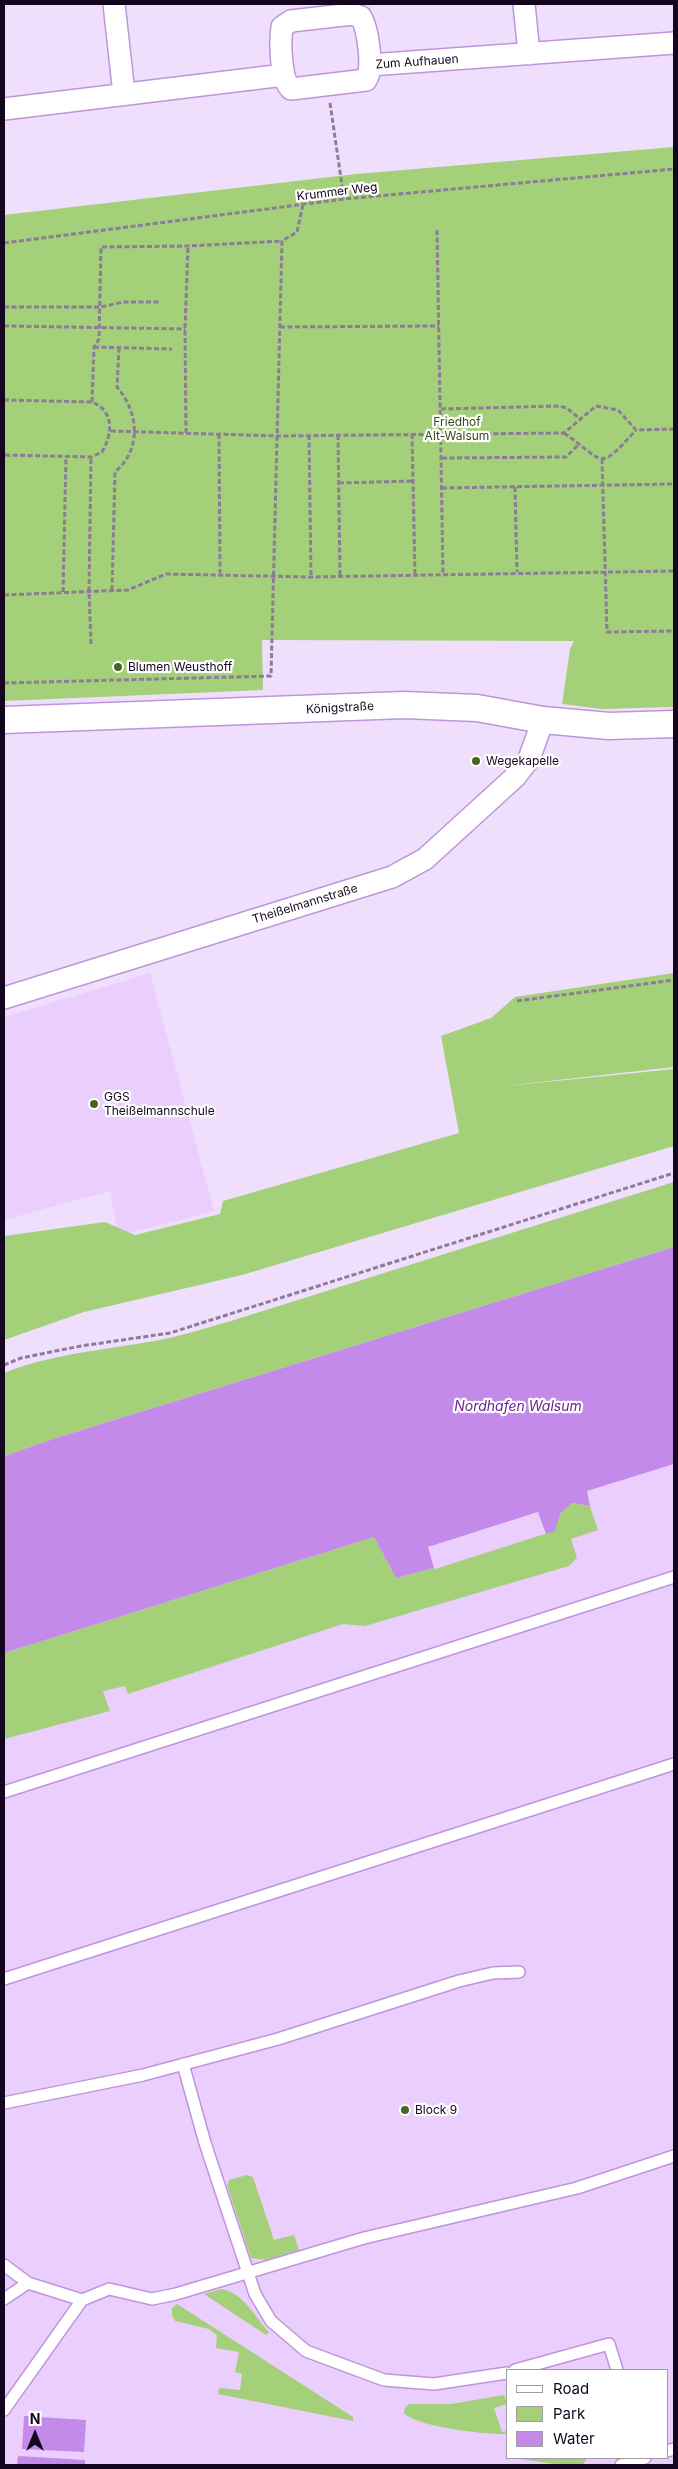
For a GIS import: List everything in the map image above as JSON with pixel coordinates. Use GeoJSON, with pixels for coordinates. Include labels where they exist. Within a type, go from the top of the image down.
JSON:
{"type":"FeatureCollection","features":[{"type":"Feature","properties":{"kind":"street"},"geometry":{"type":"LineString","coordinates":[[114,4],[124,94]]}},
{"type":"Feature","properties":{"kind":"street"},"geometry":{"type":"LineString","coordinates":[[524,4],[529,54]]}},
{"type":"Feature","properties":{"kind":"street"},"geometry":{"type":"LineString","coordinates":[[4,109],[284,75],[280,38],[282,27],[291,21],[317,11],[352,14],[361,18],[365,25],[370,65]]}},
{"type":"Feature","properties":{"kind":"street","name":"Zum Aufhauen"},"geometry":{"type":"LineString","coordinates":[[284,75],[286,84],[291,89],[366,80],[370,75],[370,65],[674,43]]}},
{"type":"Feature","properties":{"kind":"street","name":"Königstraße"},"geometry":{"type":"LineString","coordinates":[[4,720],[404,705],[477,708],[543,720],[609,726],[674,724]]}},
{"type":"Feature","properties":{"kind":"street","name":"Theißelmannstraße"},"geometry":{"type":"LineString","coordinates":[[4,998],[392,877],[425,859],[515,777],[529,759],[543,720]]}},
{"type":"Feature","properties":{"kind":"lane"},"geometry":{"type":"LineString","coordinates":[[4,1792],[674,1577]]}},
{"type":"Feature","properties":{"kind":"lane"},"geometry":{"type":"LineString","coordinates":[[4,1979],[674,1764]]}},
{"type":"Feature","properties":{"kind":"lane"},"geometry":{"type":"LineString","coordinates":[[4,2103],[143,2075],[278,2039],[459,1982],[493,1973],[519,1972]]}},
{"type":"Feature","properties":{"kind":"lane"},"geometry":{"type":"LineString","coordinates":[[183,2064],[206,2143],[255,2294],[270,2321],[306,2351],[350,2369],[384,2380],[434,2384],[506,2373]]}},
{"type":"Feature","properties":{"kind":"lane"},"geometry":{"type":"LineString","coordinates":[[4,2410],[82,2300],[109,2289],[152,2299],[176,2294],[364,2238],[577,2188],[674,2156]]}},
{"type":"Feature","properties":{"kind":"lane"},"geometry":{"type":"LineString","coordinates":[[4,2265],[28,2283],[82,2300]]}},
{"type":"Feature","properties":{"kind":"lane"},"geometry":{"type":"LineString","coordinates":[[4,2299],[28,2283]]}},
{"type":"Feature","properties":{"kind":"lane"},"geometry":{"type":"LineString","coordinates":[[520,2369],[609,2344],[618,2369]]}},
{"type":"Feature","properties":{"kind":"lane"},"geometry":{"type":"LineString","coordinates":[[620,2465],[641,2459]]}},
{"type":"Feature","properties":{"kind":"path"},"geometry":{"type":"LineString","coordinates":[[328,85],[344,199]]}},
{"type":"Feature","properties":{"kind":"path","name":"Krummer Weg"},"geometry":{"type":"LineString","coordinates":[[4,243],[344,199],[674,169]]}},
{"type":"Feature","properties":{"kind":"path"},"geometry":{"type":"LineString","coordinates":[[92,402],[94,347],[100,339],[101,247],[188,246],[282,240],[298,232],[303,204]]}},
{"type":"Feature","properties":{"kind":"path"},"geometry":{"type":"LineString","coordinates":[[437,230],[443,574]]}},
{"type":"Feature","properties":{"kind":"path"},"geometry":{"type":"LineString","coordinates":[[4,683],[271,676],[282,240]]}},
{"type":"Feature","properties":{"kind":"path"},"geometry":{"type":"LineString","coordinates":[[186,433],[185,329],[188,246]]}},
{"type":"Feature","properties":{"kind":"path"},"geometry":{"type":"LineString","coordinates":[[4,307],[100,307],[124,302],[161,302]]}},
{"type":"Feature","properties":{"kind":"path"},"geometry":{"type":"LineString","coordinates":[[4,326],[100,326],[185,329]]}},
{"type":"Feature","properties":{"kind":"path"},"geometry":{"type":"LineString","coordinates":[[280,328],[439,326]]}},
{"type":"Feature","properties":{"kind":"path"},"geometry":{"type":"LineString","coordinates":[[94,347],[172,349]]}},
{"type":"Feature","properties":{"kind":"path"},"geometry":{"type":"LineString","coordinates":[[112,590],[115,472],[124,464],[131,451],[135,432],[133,412],[127,399],[117,387],[118,349]]}},
{"type":"Feature","properties":{"kind":"path"},"geometry":{"type":"LineString","coordinates":[[4,400],[92,402],[102,406],[108,415],[111,432],[102,452],[91,457],[4,455]]}},
{"type":"Feature","properties":{"kind":"path"},"geometry":{"type":"LineString","coordinates":[[440,409],[559,406],[567,408],[581,420]]}},
{"type":"Feature","properties":{"kind":"path"},"geometry":{"type":"LineString","coordinates":[[564,433],[596,406],[618,410],[636,430]]}},
{"type":"Feature","properties":{"kind":"path"},"geometry":{"type":"LineString","coordinates":[[111,432],[278,436],[564,433],[594,457],[602,459],[613,456],[636,430],[674,429]]}},
{"type":"Feature","properties":{"kind":"path"},"geometry":{"type":"LineString","coordinates":[[219,434],[220,573]]}},
{"type":"Feature","properties":{"kind":"path"},"geometry":{"type":"LineString","coordinates":[[412,434],[415,576]]}},
{"type":"Feature","properties":{"kind":"path"},"geometry":{"type":"LineString","coordinates":[[309,435],[311,577]]}},
{"type":"Feature","properties":{"kind":"path"},"geometry":{"type":"LineString","coordinates":[[338,435],[340,576]]}},
{"type":"Feature","properties":{"kind":"path"},"geometry":{"type":"LineString","coordinates":[[442,458],[566,457],[579,444]]}},
{"type":"Feature","properties":{"kind":"path"},"geometry":{"type":"LineString","coordinates":[[63,592],[66,456]]}},
{"type":"Feature","properties":{"kind":"path"},"geometry":{"type":"LineString","coordinates":[[91,457],[89,591],[91,644]]}},
{"type":"Feature","properties":{"kind":"path"},"geometry":{"type":"LineString","coordinates":[[602,459],[607,632],[674,631]]}},
{"type":"Feature","properties":{"kind":"path"},"geometry":{"type":"LineString","coordinates":[[339,483],[413,481]]}},
{"type":"Feature","properties":{"kind":"path"},"geometry":{"type":"LineString","coordinates":[[442,488],[674,484]]}},
{"type":"Feature","properties":{"kind":"path"},"geometry":{"type":"LineString","coordinates":[[515,487],[517,572]]}},
{"type":"Feature","properties":{"kind":"path"},"geometry":{"type":"LineString","coordinates":[[4,594],[128,590],[166,574],[220,573],[311,577],[674,570]]}},
{"type":"Feature","properties":{"kind":"path"},"geometry":{"type":"LineString","coordinates":[[517,1001],[674,980]]}},
{"type":"Feature","properties":{"kind":"path"},"geometry":{"type":"LineString","coordinates":[[4,1365],[21,1358],[81,1346],[170,1333],[674,1173]]}},
{"type":"Feature","properties":{"kind":"shaded area","name":"GGS Theißelmannschule"},"geometry":{"type":"Polygon","coordinates":[[[150,973],[214,1211],[118,1236],[110,1191],[4,1220],[4,1017],[150,973]]]}},
{"type":"Feature","properties":{"kind":"shaded area"},"geometry":{"type":"Polygon","coordinates":[[[674,1464],[674,2465],[4,2465],[4,1653],[374,1537],[396,1578],[434,1568],[428,1547],[539,1512],[546,1534],[555,1531],[560,1514],[587,1491],[674,1464]]]}},
{"type":"Feature","properties":{"kind":"green space","name":"Friedhof Alt-Walsum"},"geometry":{"type":"Polygon","coordinates":[[[674,147],[674,707],[602,709],[562,704],[570,649],[574,641],[262,640],[263,690],[4,701],[4,215],[356,174],[674,147]]]}},
{"type":"Feature","properties":{"kind":"green space"},"geometry":{"type":"Polygon","coordinates":[[[674,973],[674,1067],[496,1087],[674,1069],[674,1146],[242,1275],[84,1312],[4,1340],[4,1236],[105,1222],[135,1235],[220,1214],[223,1201],[459,1133],[441,1036],[491,1018],[515,997],[674,973]]]}},
{"type":"Feature","properties":{"kind":"green space"},"geometry":{"type":"Polygon","coordinates":[[[674,1182],[674,1247],[56,1438],[4,1456],[4,1373],[55,1358],[153,1341],[231,1321],[674,1182]]]}},
{"type":"Feature","properties":{"kind":"green space"},"geometry":{"type":"Polygon","coordinates":[[[572,1503],[590,1506],[598,1530],[571,1539],[577,1558],[569,1566],[365,1626],[343,1624],[128,1694],[125,1686],[103,1691],[110,1711],[4,1739],[4,1653],[374,1537],[396,1578],[435,1569],[554,1531],[560,1514],[572,1503]]]}},
{"type":"Feature","properties":{"kind":"green space"},"geometry":{"type":"Polygon","coordinates":[[[247,2175],[253,2177],[274,2240],[294,2235],[299,2250],[266,2260],[251,2258],[227,2185],[229,2180],[247,2175]]]}},
{"type":"Feature","properties":{"kind":"green space"},"geometry":{"type":"Polygon","coordinates":[[[221,2289],[229,2291],[242,2300],[269,2332],[266,2335],[204,2294],[221,2289]]]}},
{"type":"Feature","properties":{"kind":"green space"},"geometry":{"type":"Polygon","coordinates":[[[177,2304],[353,2417],[353,2421],[218,2394],[219,2388],[240,2390],[242,2374],[235,2372],[239,2352],[216,2348],[217,2335],[209,2329],[175,2321],[172,2316],[172,2308],[177,2304]]]}},
{"type":"Feature","properties":{"kind":"green space"},"geometry":{"type":"Polygon","coordinates":[[[504,2395],[506,2404],[494,2408],[502,2432],[506,2431],[506,2434],[437,2426],[411,2418],[404,2413],[405,2408],[409,2404],[451,2404],[504,2395]]]}},
{"type":"Feature","properties":{"kind":"green space"},"geometry":{"type":"Polygon","coordinates":[[[520,2459],[586,2459],[583,2465],[562,2465],[520,2459]]]}},
{"type":"Feature","properties":{"kind":"water","name":"Nordhafen Walsum"},"geometry":{"type":"Polygon","coordinates":[[[674,1247],[674,1464],[587,1491],[590,1506],[572,1503],[560,1514],[555,1531],[546,1534],[538,1512],[428,1547],[434,1568],[396,1578],[374,1537],[4,1653],[4,1456],[56,1438],[674,1247]]]}},
{"type":"Feature","properties":{"kind":"water"},"geometry":{"type":"Polygon","coordinates":[[[24,2416],[86,2420],[84,2452],[22,2449],[24,2416]]]}},
{"type":"Feature","properties":{"kind":"water"},"geometry":{"type":"Polygon","coordinates":[[[18,2456],[85,2460],[85,2465],[17,2465],[18,2456]]]}},
{"type":"Feature","properties":{"kind":"place","name":"Blumen Weusthoff"},"geometry":{"type":"Point","coordinates":[118,667]}},
{"type":"Feature","properties":{"kind":"place","name":"Wegekapelle"},"geometry":{"type":"Point","coordinates":[476,761]}},
{"type":"Feature","properties":{"kind":"place","name":"GGS Theißelmannschule"},"geometry":{"type":"Point","coordinates":[94,1104]}},
{"type":"Feature","properties":{"kind":"place","name":"Block 9"},"geometry":{"type":"Point","coordinates":[405,2110]}}]}
